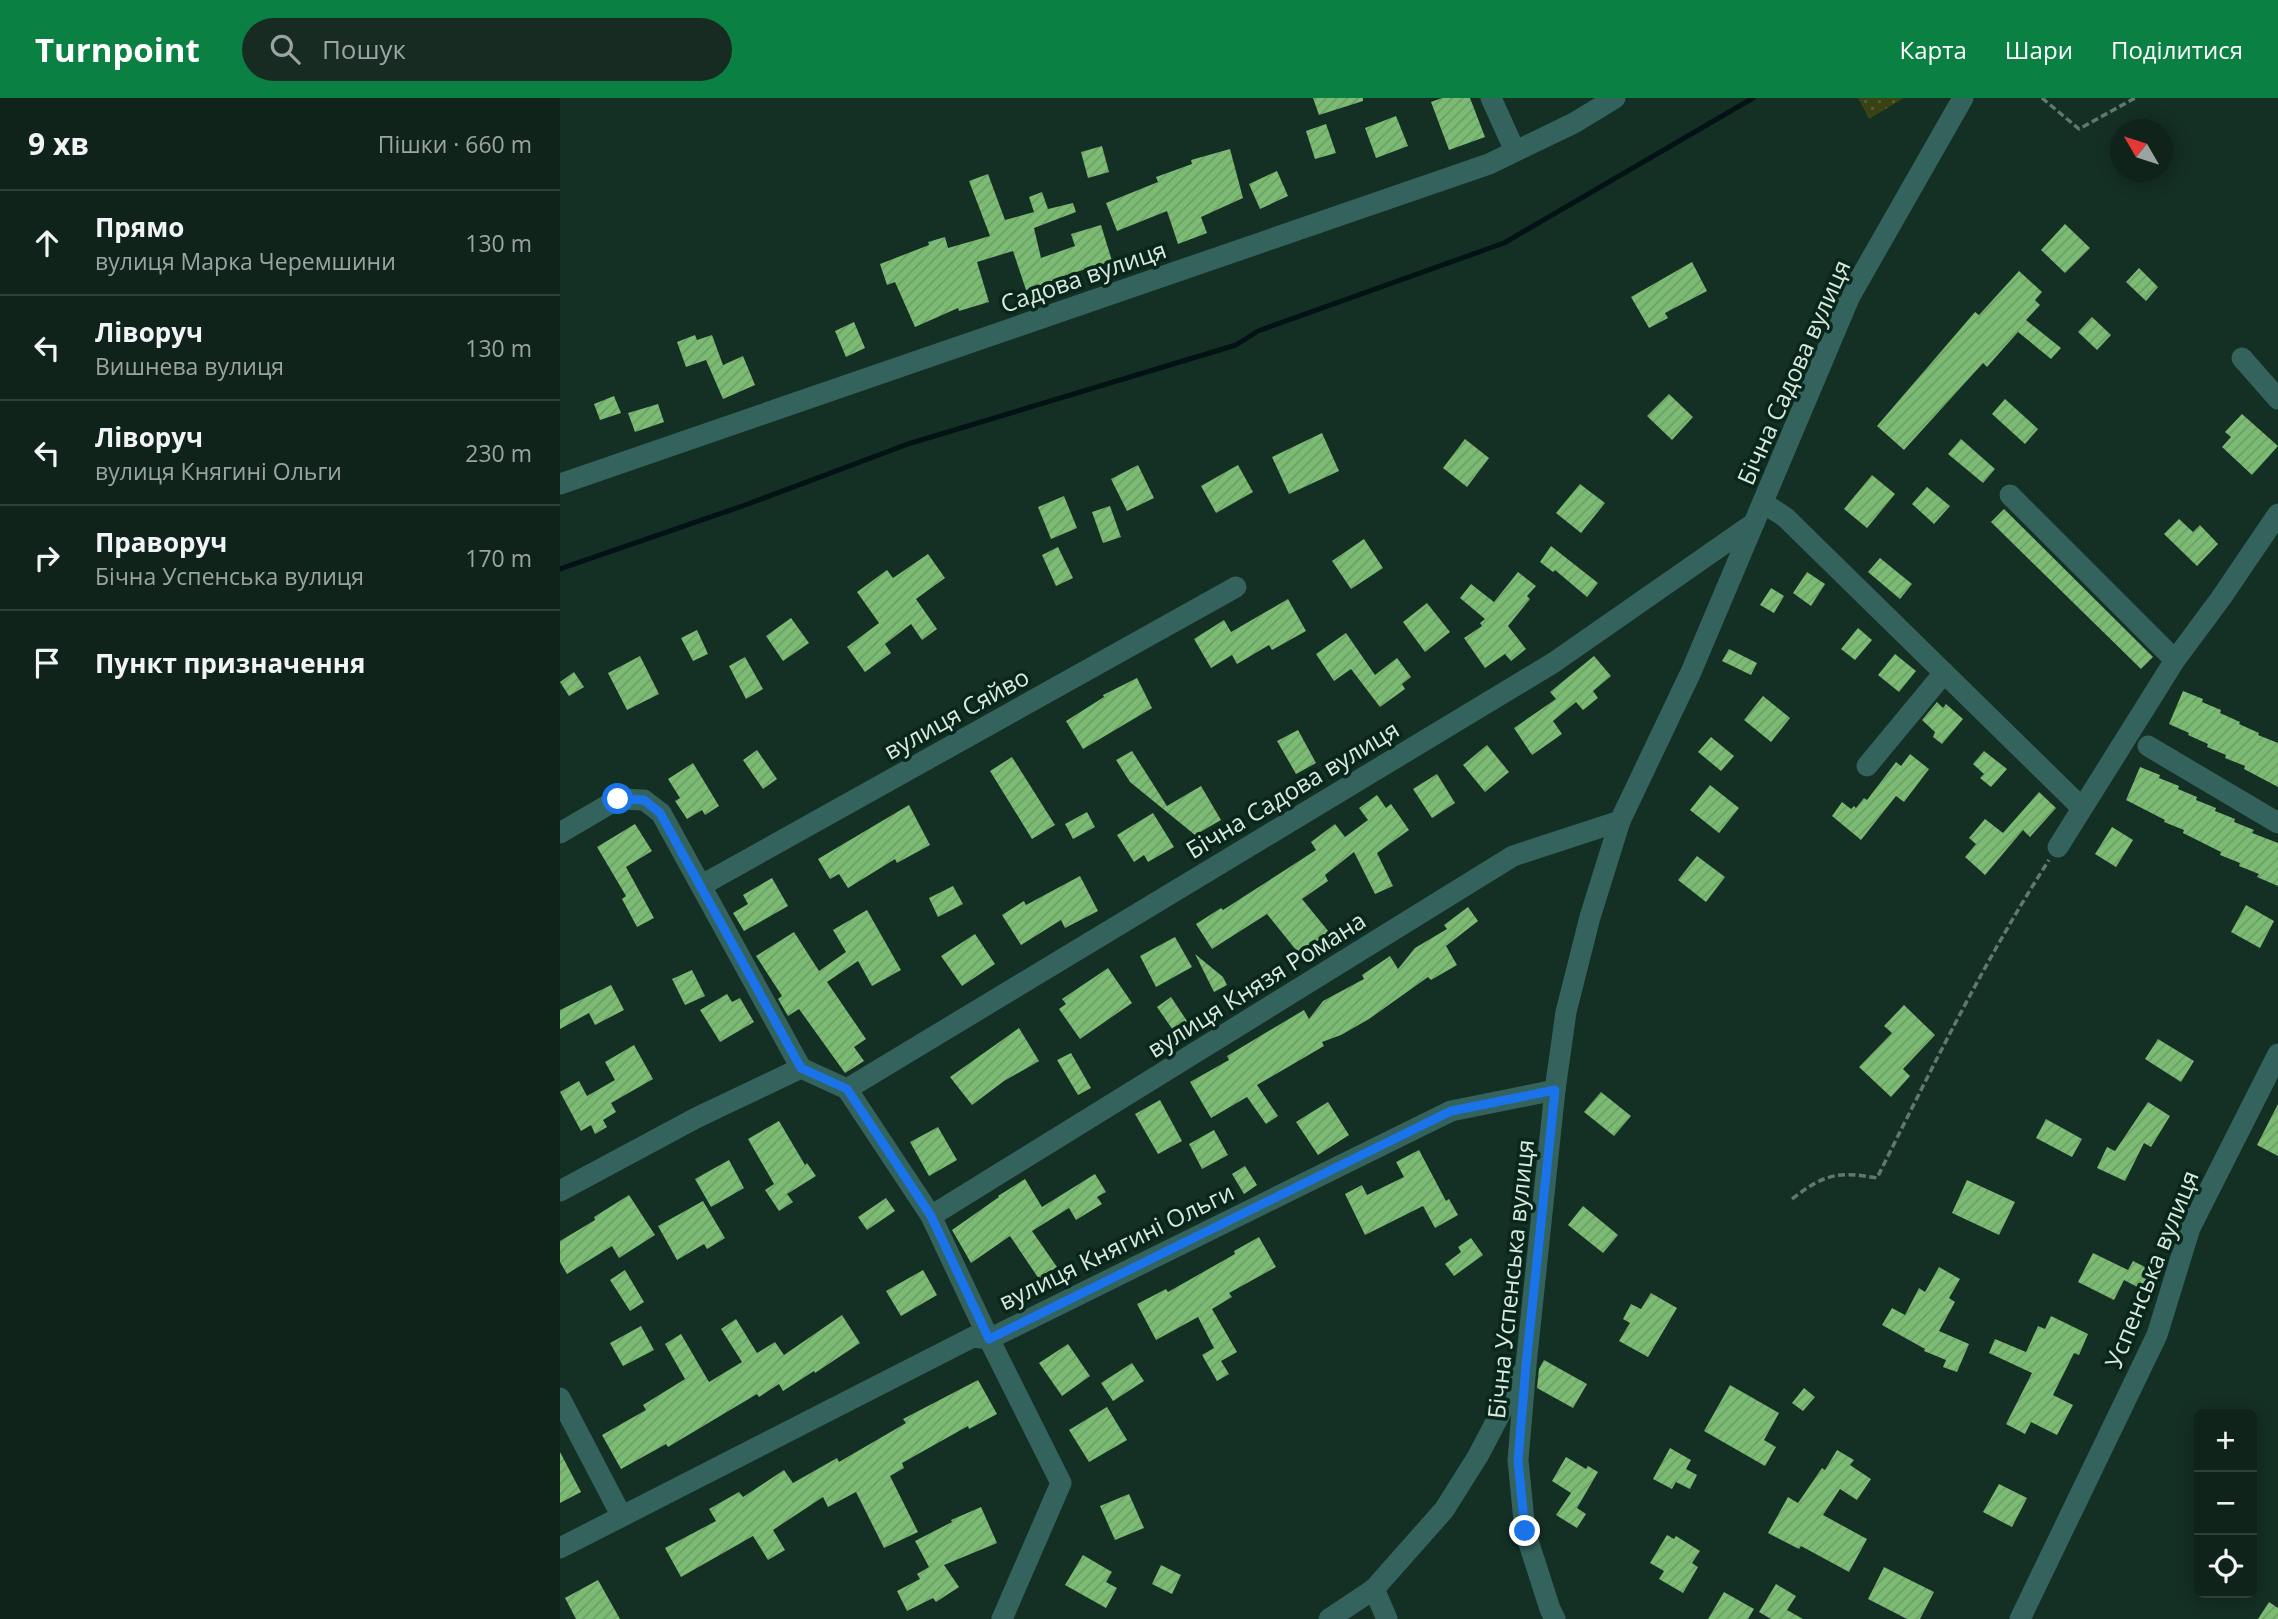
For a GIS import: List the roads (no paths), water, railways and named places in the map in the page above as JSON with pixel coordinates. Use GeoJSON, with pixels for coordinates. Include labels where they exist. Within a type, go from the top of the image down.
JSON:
{"type":"FeatureCollection","features":[{"type":"Feature","properties":{"kind":"street"},"geometry":{"type":"LineString","coordinates":[[1491,98],[1515,151]]}},
{"type":"Feature","properties":{"kind":"street","name":"Садова вулиця"},"geometry":{"type":"LineString","coordinates":[[560,484],[1489,164],[1574,123],[1615,98]]}},
{"type":"Feature","properties":{"kind":"street","name":"Бічна Садова вулиця"},"geometry":{"type":"LineString","coordinates":[[1620,821],[1691,672],[1850,296],[1963,98]]}},
{"type":"Feature","properties":{"kind":"street"},"geometry":{"type":"LineString","coordinates":[[2242,358],[2278,399]]}},
{"type":"Feature","properties":{"kind":"street"},"geometry":{"type":"LineString","coordinates":[[2010,495],[2175,660]]}},
{"type":"Feature","properties":{"kind":"street"},"geometry":{"type":"LineString","coordinates":[[1760,512],[1786,517],[2082,808]]}},
{"type":"Feature","properties":{"kind":"street","name":"Бічна Садова вулиця"},"geometry":{"type":"LineString","coordinates":[[847,1089],[1553,663],[1760,512]]}},
{"type":"Feature","properties":{"kind":"street"},"geometry":{"type":"LineString","coordinates":[[2058,847],[2175,660],[2278,514]]}},
{"type":"Feature","properties":{"kind":"street","name":"вулиця Сяйво"},"geometry":{"type":"LineString","coordinates":[[702,885],[1236,587]]}},
{"type":"Feature","properties":{"kind":"street"},"geometry":{"type":"LineString","coordinates":[[1867,766],[1944,673]]}},
{"type":"Feature","properties":{"kind":"street"},"geometry":{"type":"LineString","coordinates":[[2148,746],[2278,823]]}},
{"type":"Feature","properties":{"kind":"street"},"geometry":{"type":"LineString","coordinates":[[560,833],[618,799],[644,800],[660,813],[801,1068],[847,1089],[931,1216],[1061,1483],[1002,1619]]}},
{"type":"Feature","properties":{"kind":"street","name":"Бічна Успенська вулиця"},"geometry":{"type":"LineString","coordinates":[[1555,1619],[1532,1557],[1522,1512],[1518,1460],[1555,1090],[1566,1012],[1590,917],[1620,821]]}},
{"type":"Feature","properties":{"kind":"street","name":"вулиця Князя Романа"},"geometry":{"type":"LineString","coordinates":[[931,1216],[1513,856],[1620,821]]}},
{"type":"Feature","properties":{"kind":"street","name":"Успенська вулиця"},"geometry":{"type":"LineString","coordinates":[[2020,1619],[2157,1335],[2190,1228],[2278,1054]]}},
{"type":"Feature","properties":{"kind":"street"},"geometry":{"type":"LineString","coordinates":[[560,1191],[696,1118],[801,1068]]}},
{"type":"Feature","properties":{"kind":"street","name":"вулиця Княгині Ольги"},"geometry":{"type":"LineString","coordinates":[[560,1548],[973,1337],[989,1339],[1451,1111],[1555,1090]]}},
{"type":"Feature","properties":{"kind":"street"},"geometry":{"type":"LineString","coordinates":[[1329,1619],[1374,1589],[1444,1510],[1478,1456],[1526,1365]]}},
{"type":"Feature","properties":{"kind":"street"},"geometry":{"type":"LineString","coordinates":[[560,1398],[621,1515]]}},
{"type":"Feature","properties":{"kind":"street"},"geometry":{"type":"LineString","coordinates":[[1374,1589],[1387,1619]]}},
{"type":"Feature","properties":{"kind":"waterway"},"geometry":{"type":"LineString","coordinates":[[560,569],[748,504],[908,444],[1236,345],[1258,331],[1504,243],[1753,98]]}}]}
